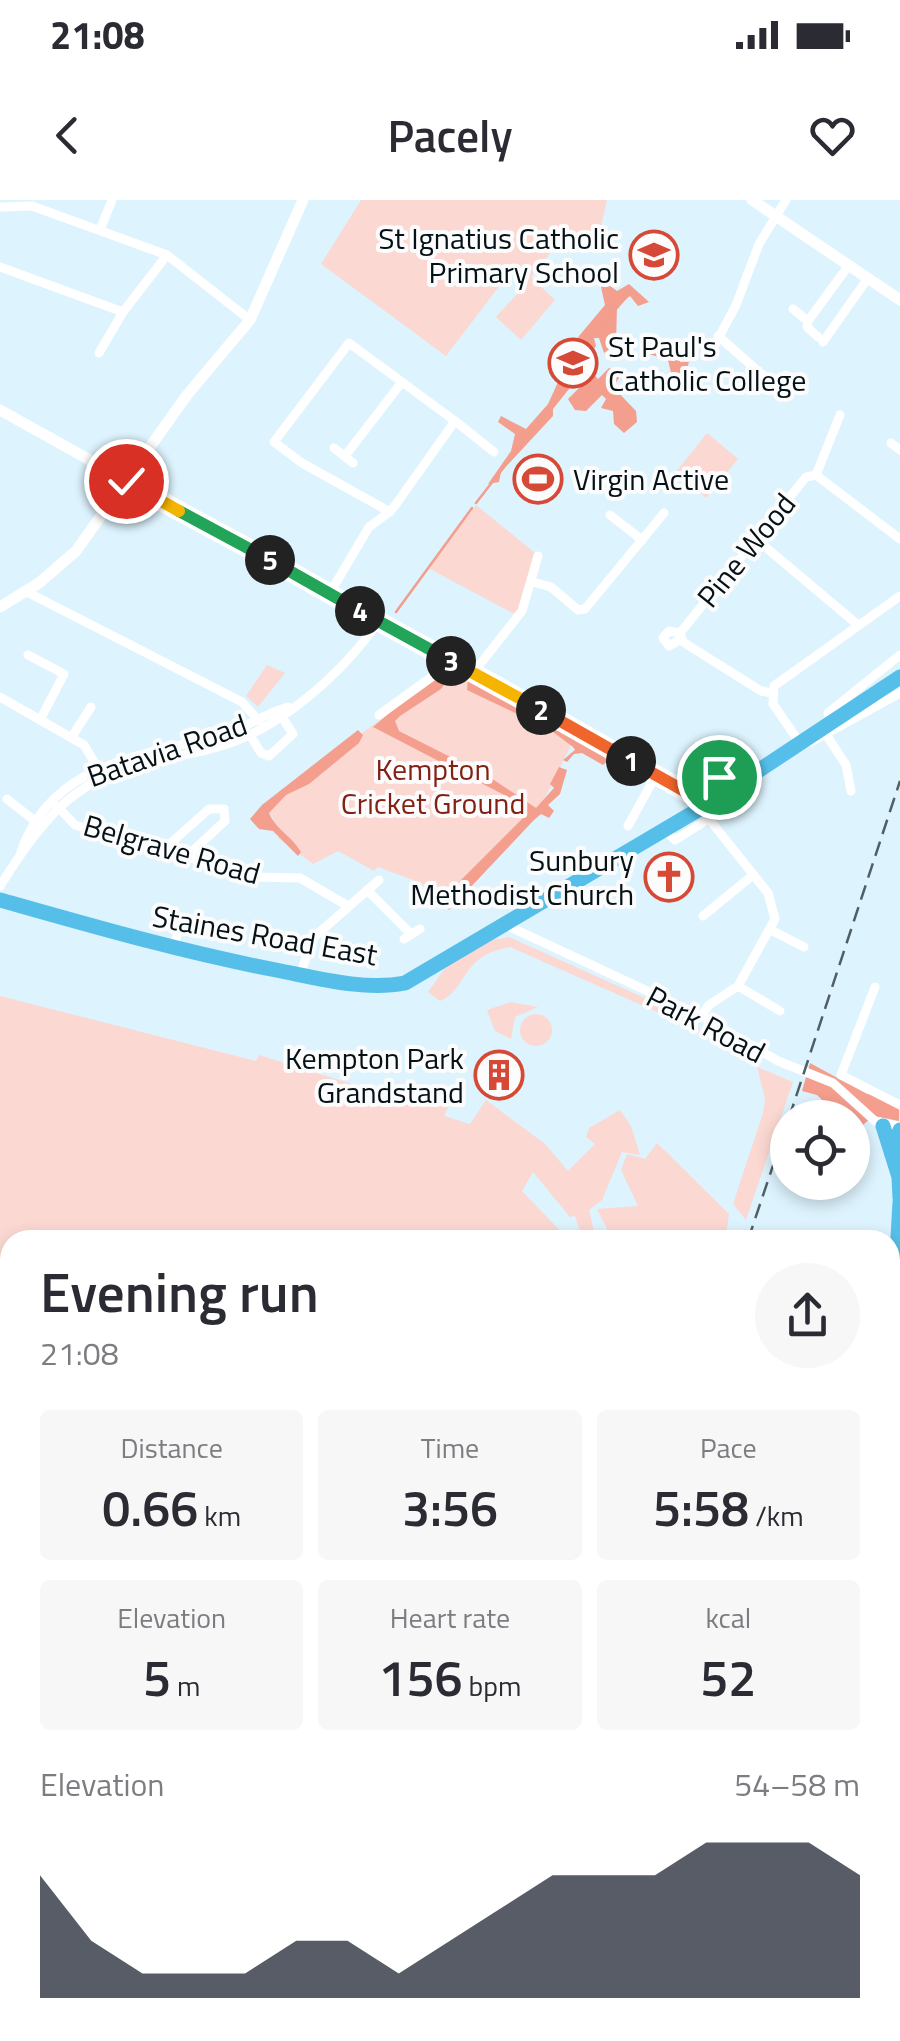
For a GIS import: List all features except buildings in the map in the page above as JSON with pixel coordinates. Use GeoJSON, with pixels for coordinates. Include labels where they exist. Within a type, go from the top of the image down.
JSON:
{"type":"FeatureCollection","features":[{"type":"Feature","properties":{"kind":"highway","name":"Staines Road East"},"geometry":{"type":"LineString","coordinates":[[0,900],[173,950],[362,984],[406,983],[664,830],[708,812],[900,677]]}},
{"type":"Feature","properties":{"kind":"highway"},"geometry":{"type":"LineString","coordinates":[[894,1128],[892,1154],[900,1200],[899,1230]]}},
{"type":"Feature","properties":{"kind":"street"},"geometry":{"type":"LineString","coordinates":[[100,230],[112,200]]}},
{"type":"Feature","properties":{"kind":"street"},"geometry":{"type":"LineString","coordinates":[[4,601],[27,592],[76,551],[187,395],[250,320],[303,200]]}},
{"type":"Feature","properties":{"kind":"street"},"geometry":{"type":"LineString","coordinates":[[752,200],[900,300]]}},
{"type":"Feature","properties":{"kind":"street"},"geometry":{"type":"LineString","coordinates":[[708,356],[786,200]]}},
{"type":"Feature","properties":{"kind":"street"},"geometry":{"type":"LineString","coordinates":[[0,207],[21,202],[167,255],[250,320]]}},
{"type":"Feature","properties":{"kind":"street"},"geometry":{"type":"LineString","coordinates":[[99,354],[123,312],[167,255]]}},
{"type":"Feature","properties":{"kind":"street"},"geometry":{"type":"LineString","coordinates":[[808,321],[849,265]]}},
{"type":"Feature","properties":{"kind":"street"},"geometry":{"type":"LineString","coordinates":[[0,267],[123,312]]}},
{"type":"Feature","properties":{"kind":"street"},"geometry":{"type":"LineString","coordinates":[[793,309],[808,321],[810,332],[821,340],[868,278]]}},
{"type":"Feature","properties":{"kind":"street"},"geometry":{"type":"LineString","coordinates":[[718,336],[774,384]]}},
{"type":"Feature","properties":{"kind":"street"},"geometry":{"type":"LineString","coordinates":[[390,512],[302,463],[274,442],[346,345],[358,348],[494,452]]}},
{"type":"Feature","properties":{"kind":"street"},"geometry":{"type":"LineString","coordinates":[[767,395],[786,375]]}},
{"type":"Feature","properties":{"kind":"street"},"geometry":{"type":"LineString","coordinates":[[334,448],[349,460],[402,382]]}},
{"type":"Feature","properties":{"kind":"street"},"geometry":{"type":"LineString","coordinates":[[0,410],[688,793],[708,812],[773,901],[771,930],[738,986],[701,1016]]}},
{"type":"Feature","properties":{"kind":"street"},"geometry":{"type":"LineString","coordinates":[[840,415],[816,474],[900,539]]}},
{"type":"Feature","properties":{"kind":"street"},"geometry":{"type":"LineString","coordinates":[[330,593],[369,527],[390,512],[455,421]]}},
{"type":"Feature","properties":{"kind":"street","name":"Pine Wood"},"geometry":{"type":"LineString","coordinates":[[771,692],[761,691],[681,636],[806,477],[816,474]]}},
{"type":"Feature","properties":{"kind":"street"},"geometry":{"type":"LineString","coordinates":[[533,582],[551,588],[578,610],[585,609],[664,513]]}},
{"type":"Feature","properties":{"kind":"street"},"geometry":{"type":"LineString","coordinates":[[610,514],[642,540]]}},
{"type":"Feature","properties":{"kind":"street"},"geometry":{"type":"LineString","coordinates":[[756,538],[858,624]]}},
{"type":"Feature","properties":{"kind":"street"},"geometry":{"type":"LineString","coordinates":[[473,673],[522,611],[538,556]]}},
{"type":"Feature","properties":{"kind":"street"},"geometry":{"type":"LineString","coordinates":[[27,592],[242,702],[268,756],[293,734],[278,713]]}},
{"type":"Feature","properties":{"kind":"street"},"geometry":{"type":"LineString","coordinates":[[802,743],[773,704],[771,692],[780,680],[900,596]]}},
{"type":"Feature","properties":{"kind":"street","name":"Batavia Road"},"geometry":{"type":"LineString","coordinates":[[0,886],[55,804],[100,772],[254,729],[334,673],[379,621]]}},
{"type":"Feature","properties":{"kind":"street"},"geometry":{"type":"LineString","coordinates":[[28,654],[64,674],[40,720]]}},
{"type":"Feature","properties":{"kind":"street"},"geometry":{"type":"LineString","coordinates":[[851,791],[846,766],[829,729],[828,713],[900,655]]}},
{"type":"Feature","properties":{"kind":"street"},"geometry":{"type":"LineString","coordinates":[[379,715],[432,676],[444,657]]}},
{"type":"Feature","properties":{"kind":"street","name":"Staines Road East"},"geometry":{"type":"LineString","coordinates":[[829,729],[900,692]]}},
{"type":"Feature","properties":{"kind":"street"},"geometry":{"type":"LineString","coordinates":[[0,697],[71,738],[91,753],[100,772]]}},
{"type":"Feature","properties":{"kind":"street"},"geometry":{"type":"LineString","coordinates":[[71,738],[91,707]]}},
{"type":"Feature","properties":{"kind":"street"},"geometry":{"type":"LineString","coordinates":[[688,793],[697,781],[719,777],[732,757]]}},
{"type":"Feature","properties":{"kind":"street"},"geometry":{"type":"LineString","coordinates":[[628,826],[656,775]]}},
{"type":"Feature","properties":{"kind":"street"},"geometry":{"type":"LineString","coordinates":[[7,799],[39,824]]}},
{"type":"Feature","properties":{"kind":"street","name":"Belgrave Road"},"geometry":{"type":"LineString","coordinates":[[55,804],[75,825],[256,877],[300,878],[348,906]]}},
{"type":"Feature","properties":{"kind":"street"},"geometry":{"type":"LineString","coordinates":[[164,850],[208,809],[224,809],[225,820],[187,856]]}},
{"type":"Feature","properties":{"kind":"street"},"geometry":{"type":"LineString","coordinates":[[703,916],[753,874]]}},
{"type":"Feature","properties":{"kind":"street"},"geometry":{"type":"LineString","coordinates":[[300,975],[310,942],[379,880]]}},
{"type":"Feature","properties":{"kind":"street"},"geometry":{"type":"LineString","coordinates":[[367,890],[412,934]]}},
{"type":"Feature","properties":{"kind":"street"},"geometry":{"type":"LineString","coordinates":[[173,950],[181,922]]}},
{"type":"Feature","properties":{"kind":"street","name":"Park Road"},"geometry":{"type":"LineString","coordinates":[[506,925],[701,1016],[820,1078],[894,1128]]}},
{"type":"Feature","properties":{"kind":"street"},"geometry":{"type":"LineString","coordinates":[[771,930],[805,948]]}},
{"type":"Feature","properties":{"kind":"street"},"geometry":{"type":"LineString","coordinates":[[738,986],[781,1011]]}},
{"type":"Feature","properties":{"kind":"street"},"geometry":{"type":"LineString","coordinates":[[875,987],[841,1074],[900,1105]]}},
{"type":"Feature","properties":{"kind":"green space"},"geometry":{"type":"Polygon","coordinates":[[[361,200],[607,200],[599,235],[590,245],[570,229],[531,277],[555,300],[521,340],[496,317],[525,285],[510,272],[446,356],[321,264],[361,200]]]}},
{"type":"Feature","properties":{"kind":"green space"},"geometry":{"type":"Polygon","coordinates":[[[707,433],[738,459],[706,498],[676,472],[707,433]]]}},
{"type":"Feature","properties":{"kind":"green space"},"geometry":{"type":"Polygon","coordinates":[[[476,505],[534,552],[520,617],[428,568],[476,505]]]}},
{"type":"Feature","properties":{"kind":"green space","name":"Kempton Cricket Ground"},"geometry":{"type":"Polygon","coordinates":[[[444,663],[611,759],[574,739],[537,814],[528,814],[440,902],[421,883],[378,867],[374,871],[338,851],[313,864],[278,838],[280,832],[267,808],[292,784],[436,679],[444,663]]]}},
{"type":"Feature","properties":{"kind":"green space"},"geometry":{"type":"Polygon","coordinates":[[[267,665],[285,673],[258,707],[246,696],[267,665]]]}},
{"type":"Feature","properties":{"kind":"green space"},"geometry":{"type":"Polygon","coordinates":[[[509,937],[696,1021],[700,1031],[510,947],[481,958],[456,989],[440,1001],[428,992],[445,968],[491,940],[509,937]]]}},
{"type":"Feature","properties":{"kind":"green space"},"geometry":{"type":"Polygon","coordinates":[[[0,996],[256,1061],[259,1055],[397,1098],[409,1081],[452,1099],[444,1116],[470,1124],[486,1100],[545,1144],[568,1171],[595,1144],[586,1137],[589,1128],[620,1110],[631,1126],[640,1155],[622,1152],[602,1200],[589,1210],[594,1230],[580,1230],[575,1216],[570,1217],[533,1172],[522,1191],[559,1230],[0,1230],[0,996]]]}},
{"type":"Feature","properties":{"kind":"green space"},"geometry":{"type":"Polygon","coordinates":[[[511,1002],[538,1007],[515,1017],[511,1039],[495,1031],[487,1010],[511,1002]]]}},
{"type":"Feature","properties":{"kind":"green space"},"geometry":{"type":"Polygon","coordinates":[[[536,1014],[547,1019],[552,1030],[547,1041],[536,1046],[525,1041],[520,1030],[525,1019],[536,1014]]]}},
{"type":"Feature","properties":{"kind":"green space"},"geometry":{"type":"Polygon","coordinates":[[[757,1067],[793,1082],[787,1100],[770,1100],[770,1150],[746,1220],[733,1204],[765,1098],[757,1067]]]}},
{"type":"Feature","properties":{"kind":"green space"},"geometry":{"type":"Polygon","coordinates":[[[657,1143],[729,1214],[727,1230],[607,1230],[597,1209],[638,1206],[621,1170],[627,1154],[645,1159],[657,1143]]]}},
{"type":"Feature","properties":{"kind":"shaded area"},"geometry":{"type":"Polygon","coordinates":[[[599,278],[617,291],[629,284],[649,302],[638,306],[630,296],[617,306],[616,344],[604,353],[599,338],[594,338],[596,346],[584,363],[598,379],[609,368],[616,371],[619,378],[613,387],[636,411],[637,422],[624,433],[614,424],[613,411],[601,408],[606,399],[602,395],[586,411],[575,410],[568,399],[588,379],[581,374],[553,409],[553,416],[501,472],[499,482],[488,484],[511,451],[515,434],[498,422],[501,416],[526,429],[548,404],[579,336],[605,305],[599,278]]]}},
{"type":"Feature","properties":{"kind":"shaded area"},"geometry":{"type":"Polygon","coordinates":[[[665,341],[681,355],[680,362],[689,362],[684,377],[672,377],[668,360],[649,354],[665,341]]]}},
{"type":"Feature","properties":{"kind":"shaded area"},"geometry":{"type":"Polygon","coordinates":[[[443,667],[462,674],[461,681],[449,678],[441,689],[400,716],[395,721],[399,731],[488,776],[536,808],[554,788],[550,784],[559,767],[567,770],[560,794],[548,805],[554,811],[549,818],[541,814],[534,820],[449,910],[441,900],[527,814],[512,799],[373,727],[443,667]]]}},
{"type":"Feature","properties":{"kind":"shaded area"},"geometry":{"type":"Polygon","coordinates":[[[468,678],[611,758],[603,765],[582,753],[574,754],[567,762],[563,760],[575,750],[573,747],[549,729],[467,690],[468,678]]]}},
{"type":"Feature","properties":{"kind":"shaded area"},"geometry":{"type":"Polygon","coordinates":[[[358,730],[363,735],[359,743],[309,784],[286,795],[269,813],[297,846],[301,852],[298,856],[273,831],[259,829],[250,819],[262,805],[358,730]]]}},
{"type":"Feature","properties":{"kind":"shaded area"},"geometry":{"type":"Polygon","coordinates":[[[810,1063],[867,1094],[884,1095],[899,1104],[899,1121],[874,1116],[870,1119],[870,1100],[822,1100],[802,1091],[810,1063]]]}},
{"type":"Feature","properties":{"kind":"waterway"},"geometry":{"type":"LineString","coordinates":[[602,325],[629,294]]}},
{"type":"Feature","properties":{"kind":"waterway"},"geometry":{"type":"LineString","coordinates":[[554,403],[591,338]]}},
{"type":"Feature","properties":{"kind":"waterway"},"geometry":{"type":"LineString","coordinates":[[476,503],[549,409]]}},
{"type":"Feature","properties":{"kind":"waterway"},"geometry":{"type":"LineString","coordinates":[[396,612],[472,508]]}},
{"type":"Feature","properties":{"kind":"railway"},"geometry":{"type":"LineString","coordinates":[[795,1100],[900,781]]}},
{"type":"Feature","properties":{"kind":"railway"},"geometry":{"type":"LineString","coordinates":[[751,1230],[770,1175]]}},
{"type":"Feature","properties":{"kind":"place","name":"St Ignatius Catholic Primary School"},"geometry":{"type":"Point","coordinates":[654,255]}},
{"type":"Feature","properties":{"kind":"place","name":"St Paul's Catholic College"},"geometry":{"type":"Point","coordinates":[573,363]}},
{"type":"Feature","properties":{"kind":"place","name":"Virgin Active"},"geometry":{"type":"Point","coordinates":[538,479]}},
{"type":"Feature","properties":{"kind":"place","name":"Sunbury Methodist Church"},"geometry":{"type":"Point","coordinates":[669,877]}},
{"type":"Feature","properties":{"kind":"place","name":"Kempton Park Grandstand"},"geometry":{"type":"Point","coordinates":[499,1075]}},
{"type":"Feature","properties":{"kind":"route"},"geometry":{"type":"LineString","coordinates":[[126,481],[688,793],[697,781],[719,777]]}}]}
